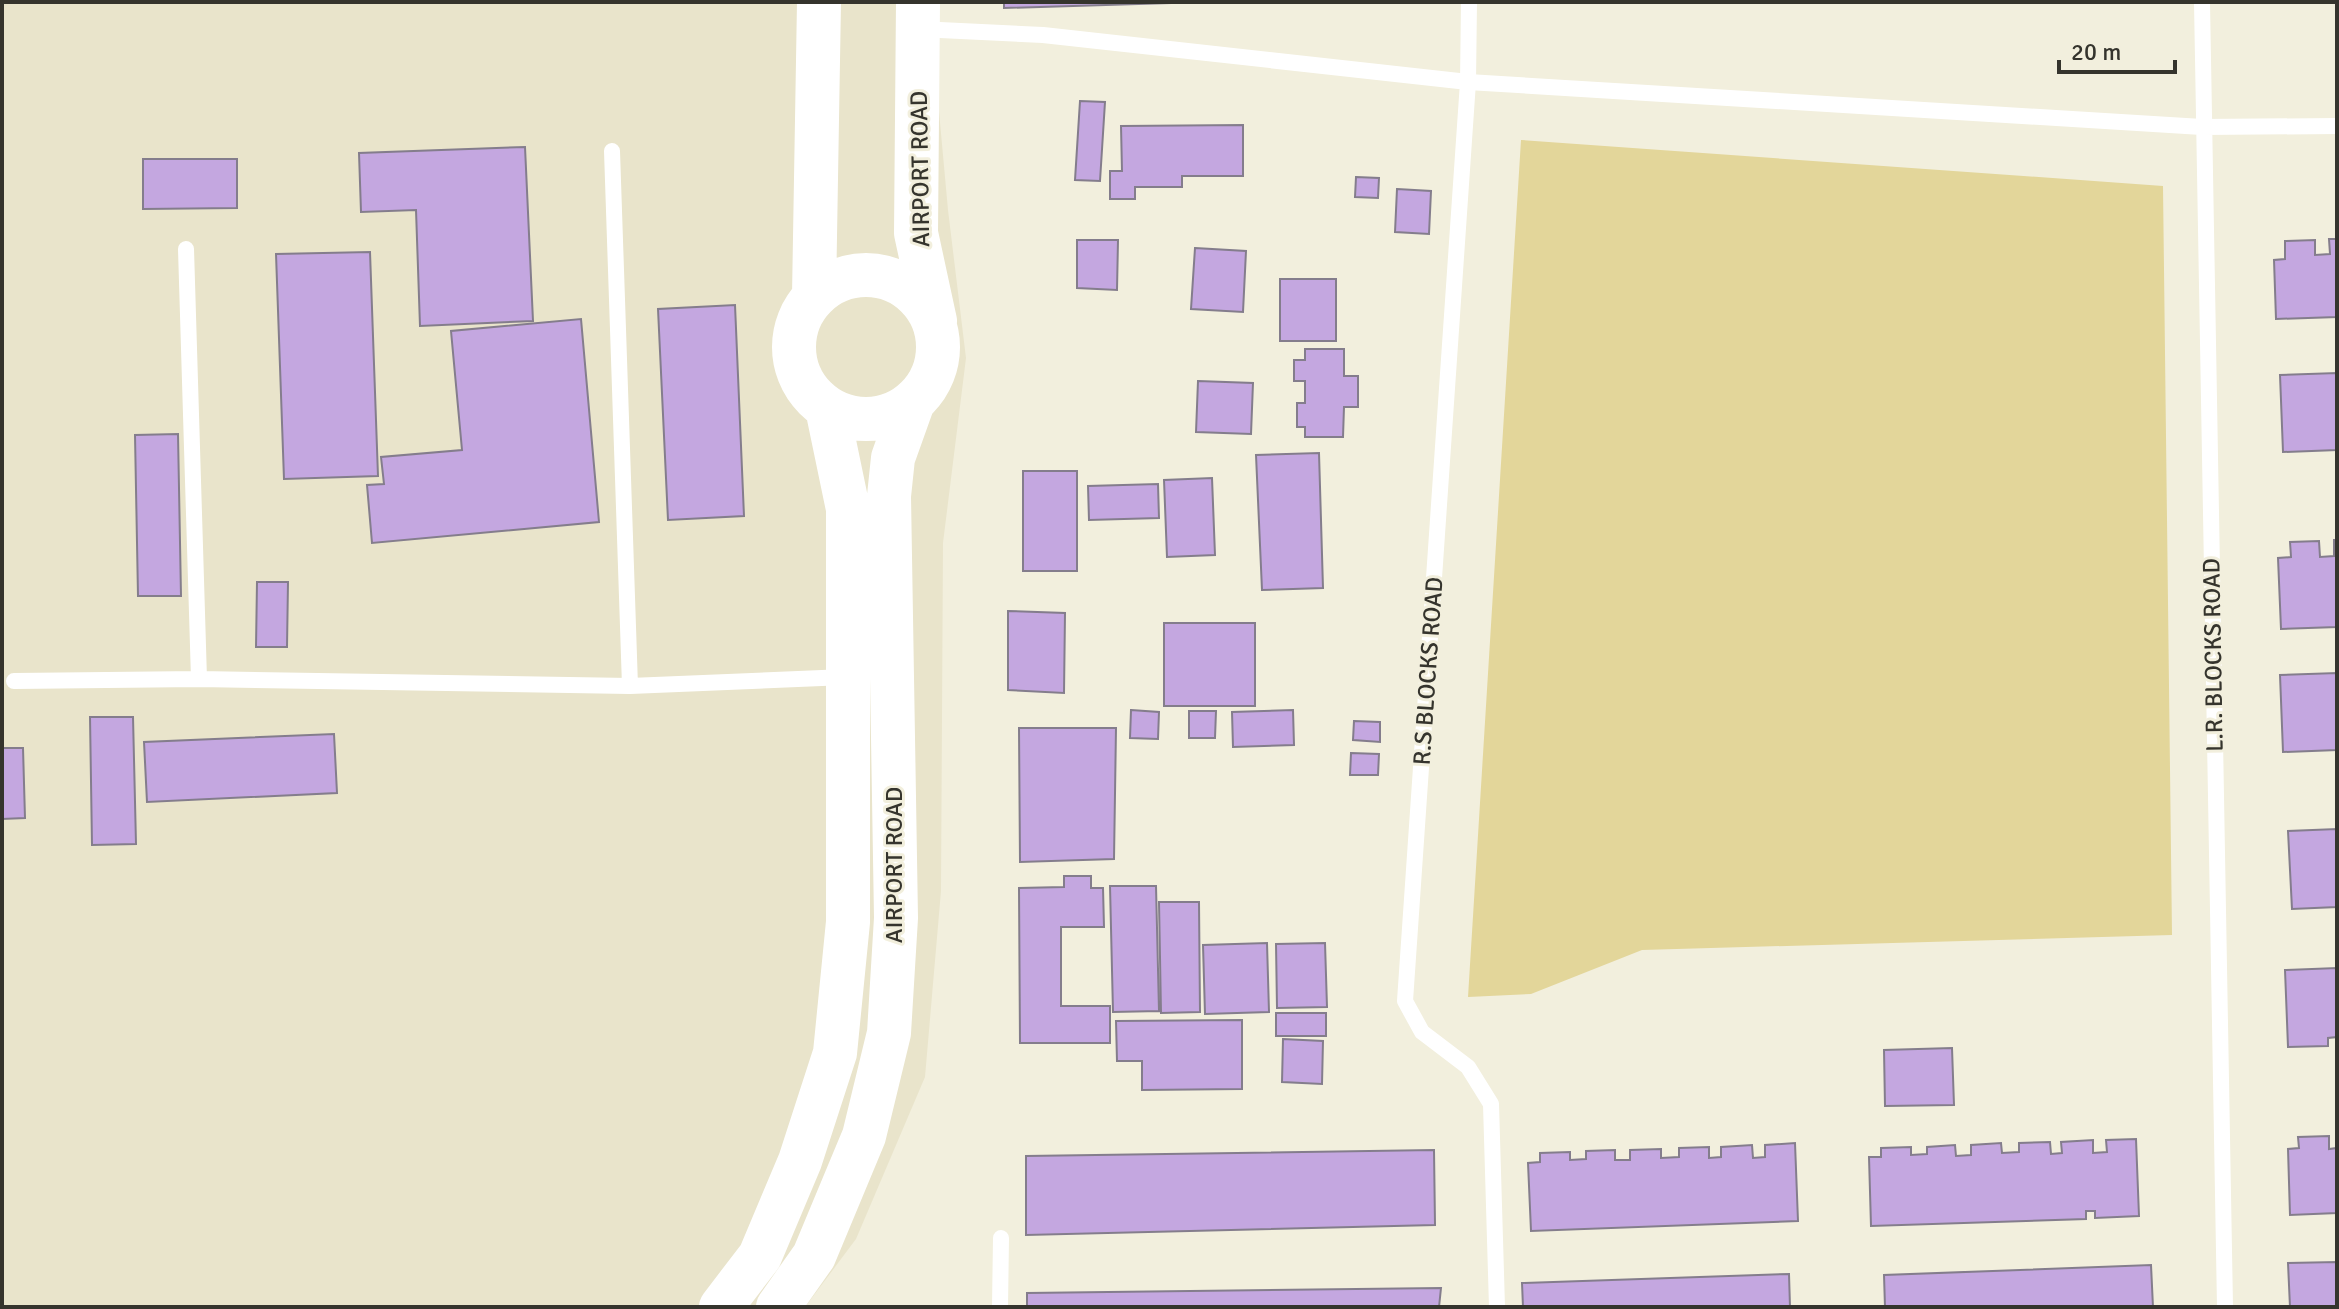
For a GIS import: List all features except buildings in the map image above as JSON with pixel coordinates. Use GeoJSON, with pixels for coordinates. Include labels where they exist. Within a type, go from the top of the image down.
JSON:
{"type":"FeatureCollection","features":[{"type":"Feature","properties":{"kind":"main road"},"geometry":{"type":"LineString","coordinates":[[814,296],[819,2]]}},
{"type":"Feature","properties":{"kind":"main road","name":"AIRPORT ROAD"},"geometry":{"type":"LineString","coordinates":[[918,15],[916,233],[938,335]]}},
{"type":"Feature","properties":{"kind":"main road"},"geometry":{"type":"LineString","coordinates":[[872,275],[902,284],[926,305],[938,335],[938,360],[929,383],[913,402],[880,418],[862,419],[844,416],[827,408],[808,391],[797,368],[793,342],[800,318],[814,296],[841,279],[872,275]]}},
{"type":"Feature","properties":{"kind":"main road","name":"AIRPORT ROAD"},"geometry":{"type":"LineString","coordinates":[[778,1307],[814,1256],[864,1136],[889,1033],[896,918],[889,496],[893,458],[913,402]]}},
{"type":"Feature","properties":{"kind":"main road","name":"AIRPORT ROAD"},"geometry":{"type":"LineString","coordinates":[[721,1307],[760,1256],[800,1161],[835,1053],[848,922],[848,509],[827,408]]}},
{"type":"Feature","properties":{"kind":"lane","name":"R.S BLOCKS ROAD"},"geometry":{"type":"LineString","coordinates":[[1469,2],[1468,82],[1405,1001],[1422,1032],[1468,1067],[1491,1104],[1497,1307]]}},
{"type":"Feature","properties":{"kind":"lane","name":"L.R. BLOCKS ROAD"},"geometry":{"type":"LineString","coordinates":[[2202,2],[2225,1307]]}},
{"type":"Feature","properties":{"kind":"lane"},"geometry":{"type":"LineString","coordinates":[[918,15],[1043,35],[1468,82],[2202,127],[2337,126]]}},
{"type":"Feature","properties":{"kind":"lane"},"geometry":{"type":"LineString","coordinates":[[612,151],[630,686]]}},
{"type":"Feature","properties":{"kind":"lane"},"geometry":{"type":"LineString","coordinates":[[186,249],[199,679]]}},
{"type":"Feature","properties":{"kind":"lane"},"geometry":{"type":"LineString","coordinates":[[14,681],[199,679],[630,686],[848,677]]}},
{"type":"Feature","properties":{"kind":"lane"},"geometry":{"type":"LineString","coordinates":[[1000,1307],[1001,1238]]}},
{"type":"Feature","properties":{"kind":"shaded area"},"geometry":{"type":"Polygon","coordinates":[[[2,2],[929,2],[948,210],[966,358],[943,543],[941,891],[925,1077],[856,1239],[805,1307],[2,1307],[2,2]]]}},
{"type":"Feature","properties":{"kind":"shaded area"},"geometry":{"type":"Polygon","coordinates":[[[1521,140],[2163,186],[2172,935],[1642,950],[1531,994],[1468,997],[1521,140]]]}}]}
